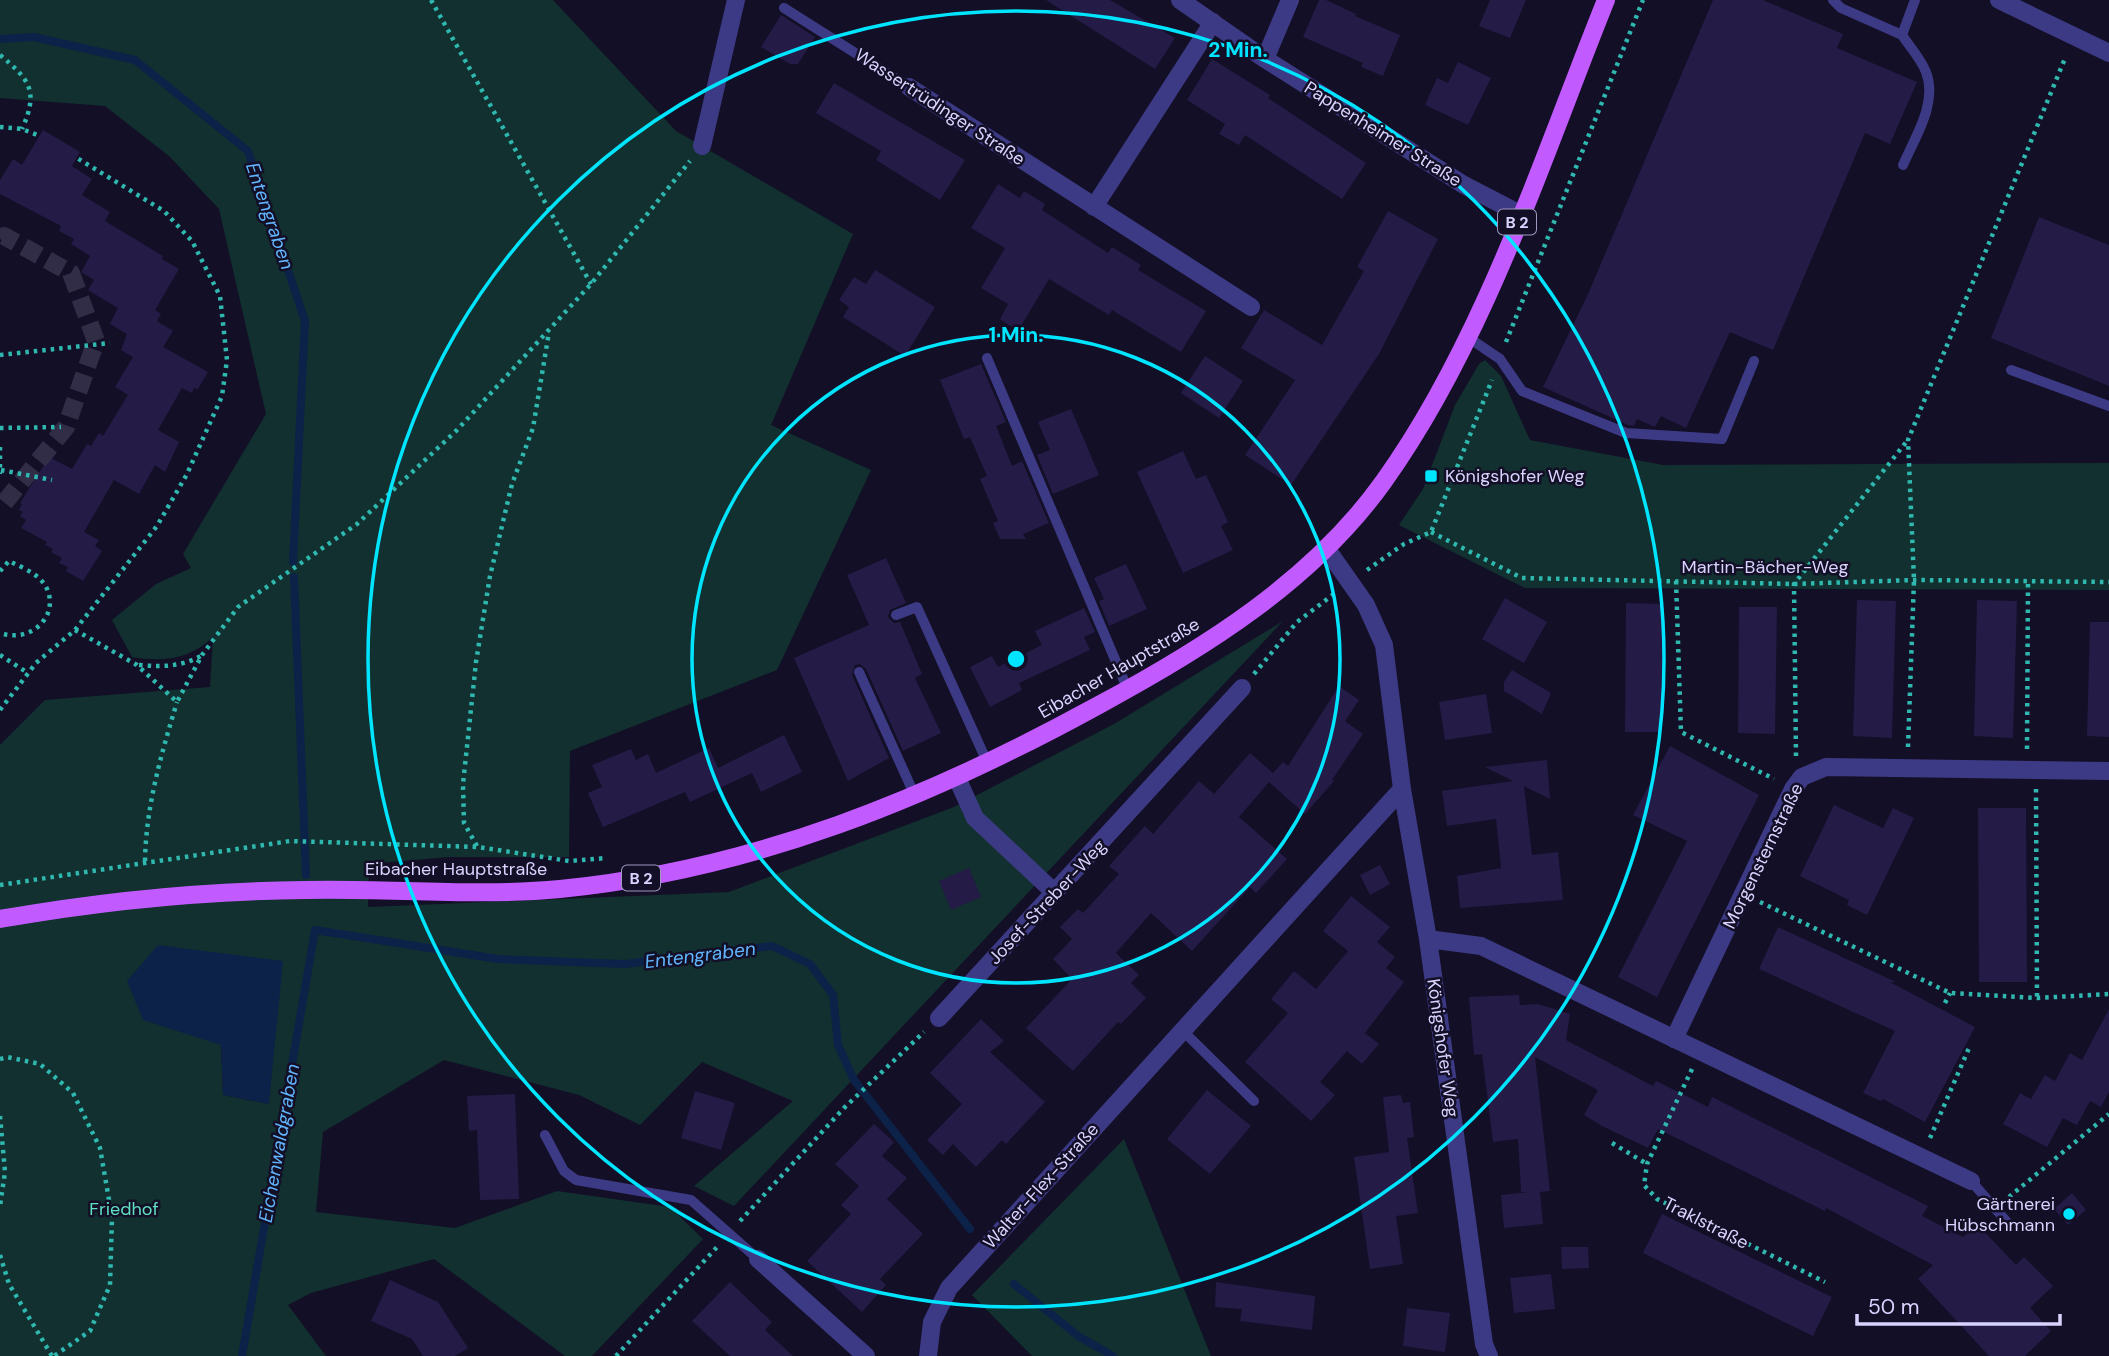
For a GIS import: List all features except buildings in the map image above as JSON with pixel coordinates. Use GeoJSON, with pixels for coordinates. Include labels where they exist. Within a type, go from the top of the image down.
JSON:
{"type":"FeatureCollection","features":[{"type":"Feature","properties":{"kind":"main road","name":"Eibacher Hauptstraße"},"geometry":{"type":"LineString","coordinates":[[0,919],[107,901],[166,895],[309,890],[495,892],[561,889],[656,876],[844,826],[988,764],[1128,690],[1235,623],[1326,548],[1356,517],[1397,463],[1469,338],[1606,0]]}},
{"type":"Feature","properties":{"kind":"street"},"geometry":{"type":"LineString","coordinates":[[702,146],[736,0]]}},
{"type":"Feature","properties":{"kind":"street","name":"Pappenheimer Straße"},"geometry":{"type":"LineString","coordinates":[[1180,0],[1265,59],[1464,185],[1520,214]]}},
{"type":"Feature","properties":{"kind":"street"},"geometry":{"type":"LineString","coordinates":[[1265,59],[1290,0]]}},
{"type":"Feature","properties":{"kind":"street"},"geometry":{"type":"LineString","coordinates":[[1999,0],[2109,53]]}},
{"type":"Feature","properties":{"kind":"street"},"geometry":{"type":"LineString","coordinates":[[1094,207],[1213,22]]}},
{"type":"Feature","properties":{"kind":"street","name":"Wassertrüdinger Straße"},"geometry":{"type":"LineString","coordinates":[[909,87],[1251,307]]}},
{"type":"Feature","properties":{"kind":"street","name":"Königshofer Weg"},"geometry":{"type":"LineString","coordinates":[[1326,548],[1366,605],[1384,645],[1402,789],[1428,939],[1484,1343],[1489,1356]]}},
{"type":"Feature","properties":{"kind":"street","name":"Josef-Streber-Weg"},"geometry":{"type":"LineString","coordinates":[[939,1018],[1242,688]]}},
{"type":"Feature","properties":{"kind":"street","name":"Morgensternstraße"},"geometry":{"type":"LineString","coordinates":[[1674,1039],[1798,783],[1826,767],[2109,772]]}},
{"type":"Feature","properties":{"kind":"street"},"geometry":{"type":"LineString","coordinates":[[957,778],[975,818],[1055,893]]}},
{"type":"Feature","properties":{"kind":"street","name":"Walter-Flex-Straße"},"geometry":{"type":"LineString","coordinates":[[928,1356],[932,1322],[949,1288],[1402,789]]}},
{"type":"Feature","properties":{"kind":"street"},"geometry":{"type":"LineString","coordinates":[[1428,939],[1481,946],[1971,1181]]}},
{"type":"Feature","properties":{"kind":"street"},"geometry":{"type":"LineString","coordinates":[[758,1259],[866,1356]]}},
{"type":"Feature","properties":{"kind":"lane"},"geometry":{"type":"LineString","coordinates":[[1833,0],[1841,8],[1902,35],[1926,71],[1930,91],[1926,111],[1903,164]]}},
{"type":"Feature","properties":{"kind":"lane"},"geometry":{"type":"LineString","coordinates":[[1902,35],[1915,0]]}},
{"type":"Feature","properties":{"kind":"lane","name":"Wassertrüdinger Straße"},"geometry":{"type":"LineString","coordinates":[[784,8],[909,87]]}},
{"type":"Feature","properties":{"kind":"lane"},"geometry":{"type":"LineString","coordinates":[[1469,338],[1500,359],[1522,391],[1626,433],[1722,439],[1754,361]]}},
{"type":"Feature","properties":{"kind":"lane"},"geometry":{"type":"LineString","coordinates":[[987,358],[1128,690]]}},
{"type":"Feature","properties":{"kind":"lane"},"geometry":{"type":"LineString","coordinates":[[2011,370],[2109,406]]}},
{"type":"Feature","properties":{"kind":"lane"},"geometry":{"type":"LineString","coordinates":[[896,615],[916,607],[988,764]]}},
{"type":"Feature","properties":{"kind":"lane"},"geometry":{"type":"LineString","coordinates":[[859,671],[915,796]]}},
{"type":"Feature","properties":{"kind":"lane"},"geometry":{"type":"LineString","coordinates":[[1182,1030],[1254,1101]]}},
{"type":"Feature","properties":{"kind":"lane"},"geometry":{"type":"LineString","coordinates":[[545,1135],[564,1171],[576,1180],[691,1200],[758,1259]]}},
{"type":"Feature","properties":{"kind":"lane"},"geometry":{"type":"LineString","coordinates":[[1971,1181],[2007,1223]]}},
{"type":"Feature","properties":{"kind":"path"},"geometry":{"type":"LineString","coordinates":[[431,0],[591,284]]}},
{"type":"Feature","properties":{"kind":"path"},"geometry":{"type":"LineString","coordinates":[[1798,783],[1794,750],[1794,584],[1908,440],[2074,36]]}},
{"type":"Feature","properties":{"kind":"path"},"geometry":{"type":"LineString","coordinates":[[0,55],[25,76],[32,107],[22,129]]}},
{"type":"Feature","properties":{"kind":"path"},"geometry":{"type":"LineString","coordinates":[[0,127],[22,129],[40,136]]}},
{"type":"Feature","properties":{"kind":"path"},"geometry":{"type":"LineString","coordinates":[[145,862],[149,812],[177,702],[202,656],[238,607],[357,524],[457,430],[591,284],[702,146]]}},
{"type":"Feature","properties":{"kind":"path"},"geometry":{"type":"LineString","coordinates":[[0,710],[27,673],[75,630],[157,526],[187,474],[222,396],[228,360],[220,296],[192,241],[164,211],[77,158]]}},
{"type":"Feature","properties":{"kind":"path"},"geometry":{"type":"LineString","coordinates":[[478,847],[464,823],[463,784],[476,662],[490,576],[512,484],[533,428],[550,330]]}},
{"type":"Feature","properties":{"kind":"path"},"geometry":{"type":"LineString","coordinates":[[0,355],[110,343]]}},
{"type":"Feature","properties":{"kind":"path"},"geometry":{"type":"LineString","coordinates":[[0,428],[61,427]]}},
{"type":"Feature","properties":{"kind":"path"},"geometry":{"type":"LineString","coordinates":[[1908,440],[1914,580],[1908,768]]}},
{"type":"Feature","properties":{"kind":"path"},"geometry":{"type":"LineString","coordinates":[[0,447],[1,472],[52,480]]}},
{"type":"Feature","properties":{"kind":"path","name":"Martin-Bächer-Weg"},"geometry":{"type":"LineString","coordinates":[[1431,532],[1522,578],[1794,584],[1914,580],[2109,582]]}},
{"type":"Feature","properties":{"kind":"path"},"geometry":{"type":"LineString","coordinates":[[0,571],[9,561],[27,569],[43,582],[49,595],[47,614],[38,629],[28,636],[13,638],[0,633]]}},
{"type":"Feature","properties":{"kind":"path"},"geometry":{"type":"LineString","coordinates":[[1676,581],[1681,732],[1798,783]]}},
{"type":"Feature","properties":{"kind":"path"},"geometry":{"type":"LineString","coordinates":[[2028,582],[2035,770],[2037,998]]}},
{"type":"Feature","properties":{"kind":"path"},"geometry":{"type":"LineString","coordinates":[[75,630],[137,665],[177,702]]}},
{"type":"Feature","properties":{"kind":"path"},"geometry":{"type":"LineString","coordinates":[[0,655],[27,673]]}},
{"type":"Feature","properties":{"kind":"path"},"geometry":{"type":"LineString","coordinates":[[137,665],[166,667],[188,663],[202,656]]}},
{"type":"Feature","properties":{"kind":"path"},"geometry":{"type":"LineString","coordinates":[[0,886],[290,841],[478,847],[569,861],[611,858]]}},
{"type":"Feature","properties":{"kind":"path"},"geometry":{"type":"LineString","coordinates":[[1744,894],[1950,993],[2037,998],[2109,993]]}},
{"type":"Feature","properties":{"kind":"path"},"geometry":{"type":"LineString","coordinates":[[1945,1003],[1950,993]]}},
{"type":"Feature","properties":{"kind":"path"},"geometry":{"type":"LineString","coordinates":[[844,1108],[939,1018]]}},
{"type":"Feature","properties":{"kind":"path"},"geometry":{"type":"LineString","coordinates":[[1921,1158],[1969,1048]]}},
{"type":"Feature","properties":{"kind":"path"},"geometry":{"type":"LineString","coordinates":[[1612,1143],[1647,1164],[1699,1052]]}},
{"type":"Feature","properties":{"kind":"path"},"geometry":{"type":"LineString","coordinates":[[0,1059],[7,1057],[40,1064],[73,1093],[100,1148],[112,1217],[110,1285],[90,1331],[53,1356],[9,1284],[0,1255]]}},
{"type":"Feature","properties":{"kind":"path"},"geometry":{"type":"LineString","coordinates":[[1995,1209],[2109,1114]]}},
{"type":"Feature","properties":{"kind":"path"},"geometry":{"type":"LineString","coordinates":[[0,1116],[5,1172],[0,1206]]}},
{"type":"Feature","properties":{"kind":"path","name":"Traklstraße"},"geometry":{"type":"LineString","coordinates":[[1647,1164],[1644,1185],[1657,1199],[1825,1282]]}},
{"type":"Feature","properties":{"kind":"green space","name":"Friedhof"},"geometry":{"type":"Polygon","coordinates":[[[0,0],[553,0],[676,131],[853,234],[771,425],[871,470],[777,670],[570,751],[569,857],[448,857],[369,864],[368,907],[729,892],[954,807],[1114,724],[1283,621],[734,1206],[694,1186],[793,1101],[702,1062],[640,1125],[579,1095],[444,1060],[323,1132],[316,1212],[455,1228],[557,1191],[670,1207],[703,1239],[592,1356],[565,1356],[434,1259],[311,1293],[288,1305],[326,1356],[0,1356],[0,745],[45,700],[210,687],[213,637],[195,651],[176,658],[132,657],[112,620],[156,584],[191,568],[183,554],[266,414],[219,209],[169,156],[105,106],[0,98],[0,0]],[[221,1045],[223,1095],[269,1104],[221,1045]]]}},
{"type":"Feature","properties":{"kind":"green space"},"geometry":{"type":"Polygon","coordinates":[[[1485,360],[1501,376],[1530,440],[1663,465],[2109,463],[2109,590],[1525,588],[1399,525],[1423,489],[1455,405],[1479,364],[1485,360]]]}},
{"type":"Feature","properties":{"kind":"green space"},"geometry":{"type":"Polygon","coordinates":[[[1124,1139],[1211,1356],[1032,1356],[972,1295],[1124,1139]]]}},
{"type":"Feature","properties":{"kind":"water"},"geometry":{"type":"Polygon","coordinates":[[[158,945],[283,961],[269,1104],[223,1095],[221,1045],[143,1020],[127,981],[158,945]]]}},
{"type":"Feature","properties":{"kind":"waterway","name":"Entengraben"},"geometry":{"type":"LineString","coordinates":[[0,39],[34,37],[135,60],[248,151],[305,321],[293,562]]}},
{"type":"Feature","properties":{"kind":"waterway","name":"Entengraben"},"geometry":{"type":"LineString","coordinates":[[294,577],[306,875]]}},
{"type":"Feature","properties":{"kind":"waterway","name":"Entengraben"},"geometry":{"type":"LineString","coordinates":[[242,1356],[315,930],[498,959],[625,964],[772,946],[810,964],[833,995],[838,1045],[854,1080],[970,1229]]}},
{"type":"Feature","properties":{"kind":"waterway","name":"Entengraben"},"geometry":{"type":"LineString","coordinates":[[1014,1284],[1078,1336],[1113,1356]]}},
{"type":"Feature","properties":{"kind":"tunnel"},"geometry":{"type":"LineString","coordinates":[[0,238],[4,236],[71,273],[96,341],[66,427],[0,508]]}},
{"type":"Feature","properties":{"kind":"place","name":"Königshofer Weg"},"geometry":{"type":"Point","coordinates":[1431,476]}},
{"type":"Feature","properties":{"kind":"place","name":"Gärtnerei Hübschmann"},"geometry":{"type":"Point","coordinates":[2069,1214]}},
{"type":"Feature","properties":{"kind":"water label","name":"Eichenwaldgraben"},"geometry":{"type":"Point","coordinates":[279,1143]}}]}
